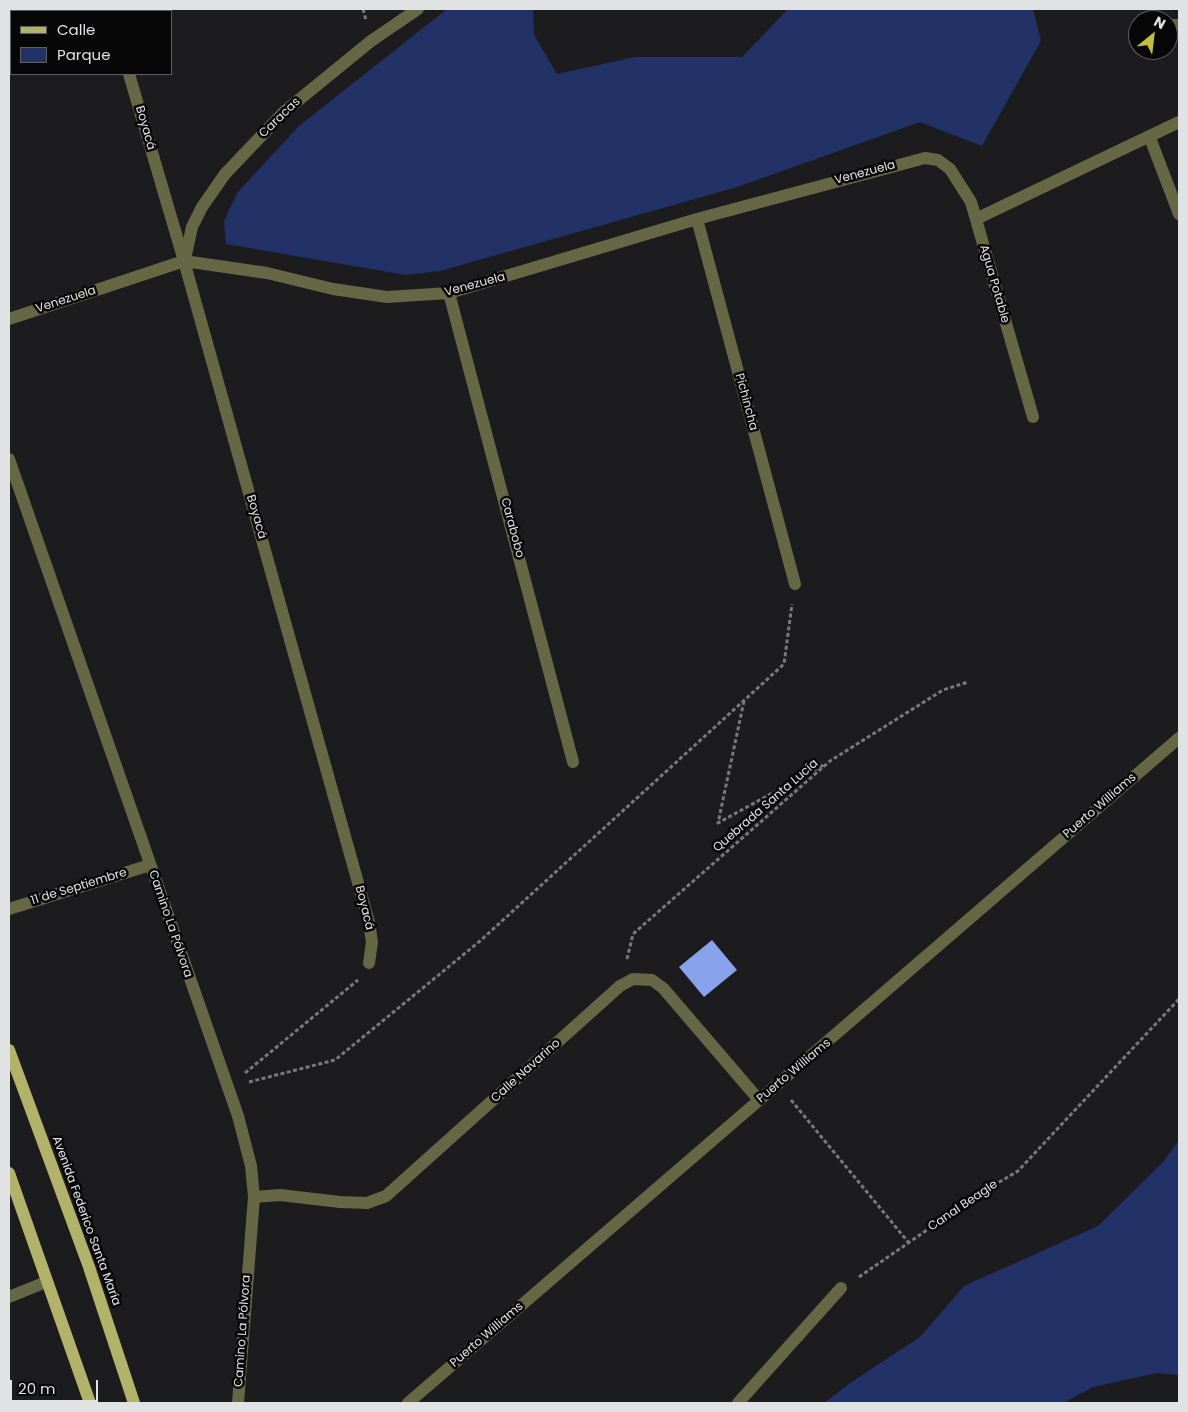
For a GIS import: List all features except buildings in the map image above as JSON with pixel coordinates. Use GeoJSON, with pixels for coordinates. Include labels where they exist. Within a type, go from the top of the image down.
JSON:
{"type":"FeatureCollection","features":[{"type":"Feature","properties":{"kind":"main road","name":"Avenida Federico Santa María"},"geometry":{"type":"LineString","coordinates":[[9,1050],[89,1267],[134,1403]]}},
{"type":"Feature","properties":{"kind":"main road"},"geometry":{"type":"LineString","coordinates":[[9,1173],[90,1403]]}},
{"type":"Feature","properties":{"kind":"street","name":"Caracas"},"geometry":{"type":"LineString","coordinates":[[184,261],[195,220],[226,174],[284,112],[371,41],[418,9]]}},
{"type":"Feature","properties":{"kind":"street","name":"Boyacá"},"geometry":{"type":"LineString","coordinates":[[129,75],[184,261],[369,922],[372,942],[369,963]]}},
{"type":"Feature","properties":{"kind":"street"},"geometry":{"type":"LineString","coordinates":[[976,219],[1150,138],[1179,122]]}},
{"type":"Feature","properties":{"kind":"street"},"geometry":{"type":"LineString","coordinates":[[1150,138],[1179,214]]}},
{"type":"Feature","properties":{"kind":"street","name":"Venezuela"},"geometry":{"type":"LineString","coordinates":[[9,318],[184,261],[267,272],[332,289],[387,297],[449,294],[698,219],[911,161],[925,158],[938,160]]}},
{"type":"Feature","properties":{"kind":"street","name":"Agua Potable"},"geometry":{"type":"LineString","coordinates":[[938,160],[950,169],[971,202],[1033,417]]}},
{"type":"Feature","properties":{"kind":"street","name":"Pichincha"},"geometry":{"type":"LineString","coordinates":[[698,219],[795,584]]}},
{"type":"Feature","properties":{"kind":"street","name":"Carabobo"},"geometry":{"type":"LineString","coordinates":[[449,294],[573,762]]}},
{"type":"Feature","properties":{"kind":"street","name":"Camino La Pólvora"},"geometry":{"type":"LineString","coordinates":[[9,459],[226,1088],[238,1116],[251,1166],[254,1197],[238,1403]]}},
{"type":"Feature","properties":{"kind":"street","name":"Puerto Williams"},"geometry":{"type":"LineString","coordinates":[[408,1403],[1179,738]]}},
{"type":"Feature","properties":{"kind":"street","name":"11 de Septiembre"},"geometry":{"type":"LineString","coordinates":[[9,909],[150,865]]}},
{"type":"Feature","properties":{"kind":"street","name":"Calle Navarino"},"geometry":{"type":"LineString","coordinates":[[254,1197],[280,1195],[367,1203],[386,1196],[620,986],[633,979],[644,978],[652,980],[663,988],[760,1100]]}},
{"type":"Feature","properties":{"kind":"street"},"geometry":{"type":"LineString","coordinates":[[9,1297],[46,1282]]}},
{"type":"Feature","properties":{"kind":"street"},"geometry":{"type":"LineString","coordinates":[[738,1403],[842,1288]]}},
{"type":"Feature","properties":{"kind":"path"},"geometry":{"type":"LineString","coordinates":[[226,1088],[335,1060],[480,941],[784,664],[795,584]]}},
{"type":"Feature","properties":{"kind":"path","name":"Quebrada Santa Lucía"},"geometry":{"type":"LineString","coordinates":[[620,986],[633,934],[830,761],[943,690],[968,682]]}},
{"type":"Feature","properties":{"kind":"path"},"geometry":{"type":"LineString","coordinates":[[744,701],[718,824],[830,761]]}},
{"type":"Feature","properties":{"kind":"path"},"geometry":{"type":"LineString","coordinates":[[226,1088],[358,980],[369,963]]}},
{"type":"Feature","properties":{"kind":"path","name":"Canal Beagle"},"geometry":{"type":"LineString","coordinates":[[842,1288],[979,1194],[1018,1171],[1179,999]]}},
{"type":"Feature","properties":{"kind":"path"},"geometry":{"type":"LineString","coordinates":[[778,1085],[909,1243]]}},
{"type":"Feature","properties":{"kind":"green space"},"geometry":{"type":"Polygon","coordinates":[[[447,9],[533,9],[534,35],[557,74],[635,57],[742,57],[788,9],[1033,9],[1041,41],[982,146],[920,122],[737,187],[440,271],[406,275],[226,244],[224,221],[237,193],[299,126],[447,9]]]}},
{"type":"Feature","properties":{"kind":"green space"},"geometry":{"type":"Polygon","coordinates":[[[1179,1140],[1179,1375],[1157,1373],[1093,1387],[1063,1403],[824,1403],[850,1383],[920,1337],[964,1286],[1098,1226],[1163,1162],[1179,1140]]]}}]}
